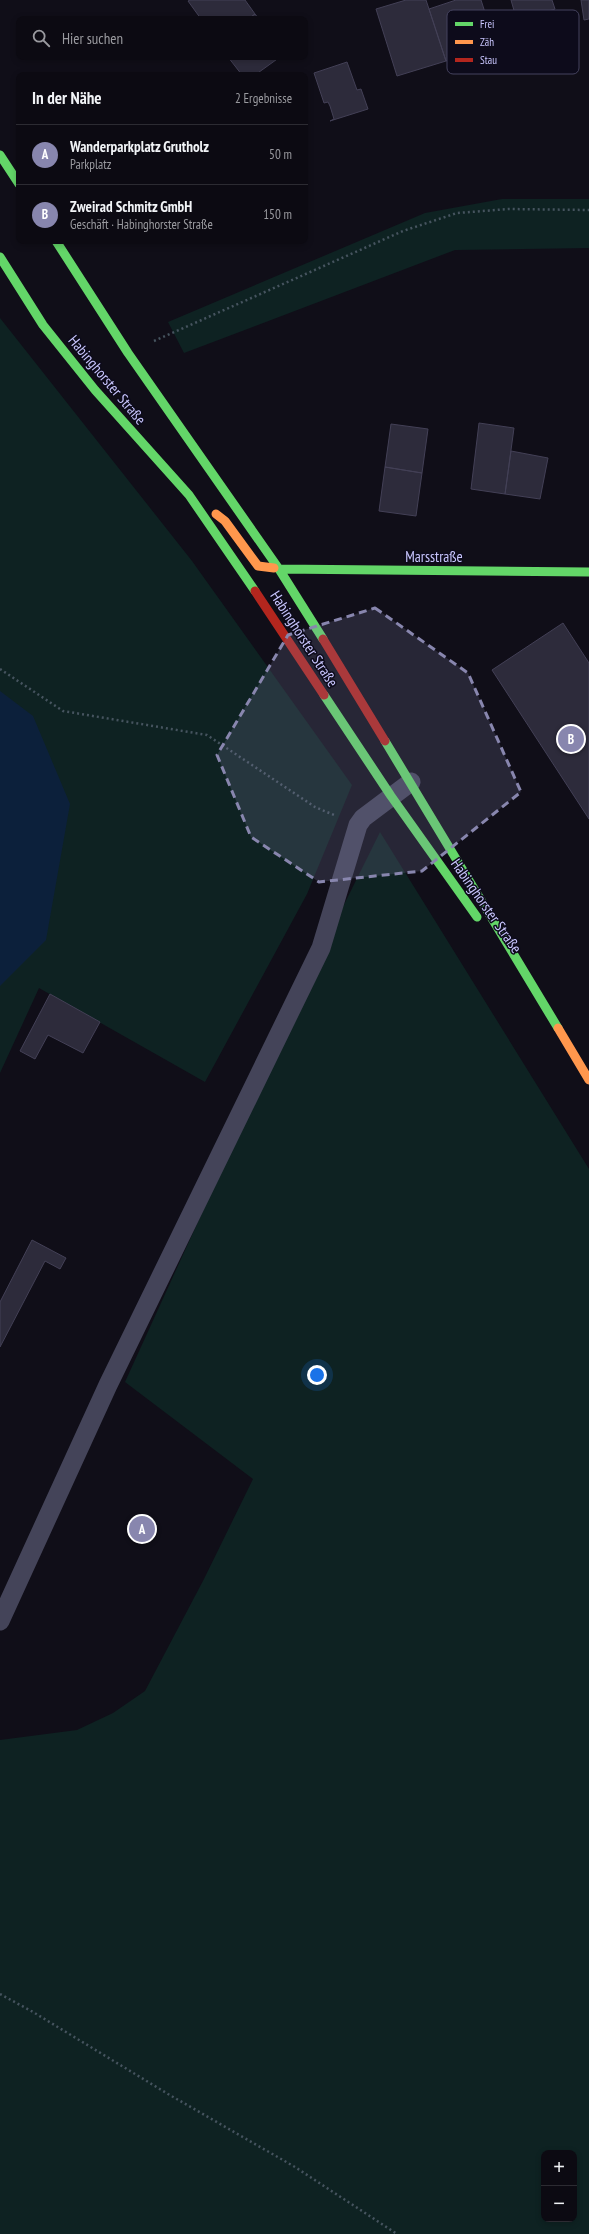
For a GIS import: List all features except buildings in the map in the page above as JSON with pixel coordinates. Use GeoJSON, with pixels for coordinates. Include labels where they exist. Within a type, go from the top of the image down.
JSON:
{"type":"FeatureCollection","features":[{"type":"Feature","properties":{"kind":"main road"},"geometry":{"type":"LineString","coordinates":[[0,155],[16,179]]}},
{"type":"Feature","properties":{"kind":"main road","name":"Habinghorster Straße"},"geometry":{"type":"LineString","coordinates":[[58,244],[128,353],[279,569],[411,782],[589,1080]]}},
{"type":"Feature","properties":{"kind":"main road","name":"Habinghorster Straße"},"geometry":{"type":"LineString","coordinates":[[0,257],[43,325],[96,390],[189,495],[254,589],[391,796],[482,925]]}},
{"type":"Feature","properties":{"kind":"main road","name":"Marsstraße"},"geometry":{"type":"LineString","coordinates":[[189,495],[225,520],[258,566],[279,569],[339,571],[589,572]]}},
{"type":"Feature","properties":{"kind":"main road","name":"Habinghorster Straße"},"geometry":{"type":"LineString","coordinates":[[500,951],[568,1047]]}},
{"type":"Feature","properties":{"kind":"lane"},"geometry":{"type":"LineString","coordinates":[[0,1621],[108,1385],[321,948],[358,825],[363,818],[411,782]]}},
{"type":"Feature","properties":{"kind":"path"},"geometry":{"type":"LineString","coordinates":[[128,353],[388,237],[457,213],[509,208],[589,210]]}},
{"type":"Feature","properties":{"kind":"path"},"geometry":{"type":"LineString","coordinates":[[0,669],[63,711],[207,735],[315,807],[358,825]]}},
{"type":"Feature","properties":{"kind":"path"},"geometry":{"type":"LineString","coordinates":[[0,1994],[33,2012],[162,2091],[296,2168],[397,2234]]}},
{"type":"Feature","properties":{"kind":"highlighted area"},"geometry":{"type":"Polygon","coordinates":[[[375,608],[468,673],[521,792],[422,871],[319,882],[251,837],[217,755],[288,635],[375,608]]]}},
{"type":"Feature","properties":{"kind":"green space"},"geometry":{"type":"Polygon","coordinates":[[[502,199],[589,199],[589,248],[455,250],[184,353],[168,322],[425,213],[502,199]]]}},
{"type":"Feature","properties":{"kind":"green space"},"geometry":{"type":"Polygon","coordinates":[[[0,318],[192,561],[352,785],[307,894],[205,1082],[39,988],[0,1073],[0,318]]]}},
{"type":"Feature","properties":{"kind":"green space"},"geometry":{"type":"Polygon","coordinates":[[[380,832],[589,1169],[589,2234],[0,2234],[0,1740],[77,1730],[113,1713],[145,1691],[204,1579],[253,1479],[125,1382],[325,943],[380,832]]]}},
{"type":"Feature","properties":{"kind":"water"},"geometry":{"type":"Polygon","coordinates":[[[0,691],[33,716],[70,804],[46,940],[0,986],[0,691]]]}},
{"type":"Feature","properties":{"kind":"traffic: fast"},"geometry":{"type":"LineString","coordinates":[[0,155],[16,179]]}},
{"type":"Feature","properties":{"kind":"traffic: fast"},"geometry":{"type":"LineString","coordinates":[[58,244],[128,353],[279,569],[323,639]]}},
{"type":"Feature","properties":{"kind":"traffic: fast"},"geometry":{"type":"LineString","coordinates":[[0,257],[43,325],[95,390],[189,495],[255,591]]}},
{"type":"Feature","properties":{"kind":"traffic: fast"},"geometry":{"type":"LineString","coordinates":[[279,569],[589,572]]}},
{"type":"Feature","properties":{"kind":"traffic: fast"},"geometry":{"type":"LineString","coordinates":[[324,695],[391,796],[477,917]]}},
{"type":"Feature","properties":{"kind":"traffic: fast"},"geometry":{"type":"LineString","coordinates":[[385,741],[558,1028]]}},
{"type":"Feature","properties":{"kind":"traffic: slow"},"geometry":{"type":"LineString","coordinates":[[216,514],[225,521],[258,566],[274,568]]}},
{"type":"Feature","properties":{"kind":"traffic: slow"},"geometry":{"type":"LineString","coordinates":[[558,1028],[589,1080]]}},
{"type":"Feature","properties":{"kind":"traffic: jam"},"geometry":{"type":"LineString","coordinates":[[255,591],[324,695]]}},
{"type":"Feature","properties":{"kind":"traffic: jam"},"geometry":{"type":"LineString","coordinates":[[323,639],[385,741]]}},
{"type":"Feature","properties":{"kind":"place","name":"Zweirad Schmitz GmbH"},"geometry":{"type":"Point","coordinates":[571,739]}},
{"type":"Feature","properties":{"kind":"place","name":"Wanderparkplatz Grutholz"},"geometry":{"type":"Point","coordinates":[142,1529]}}]}
